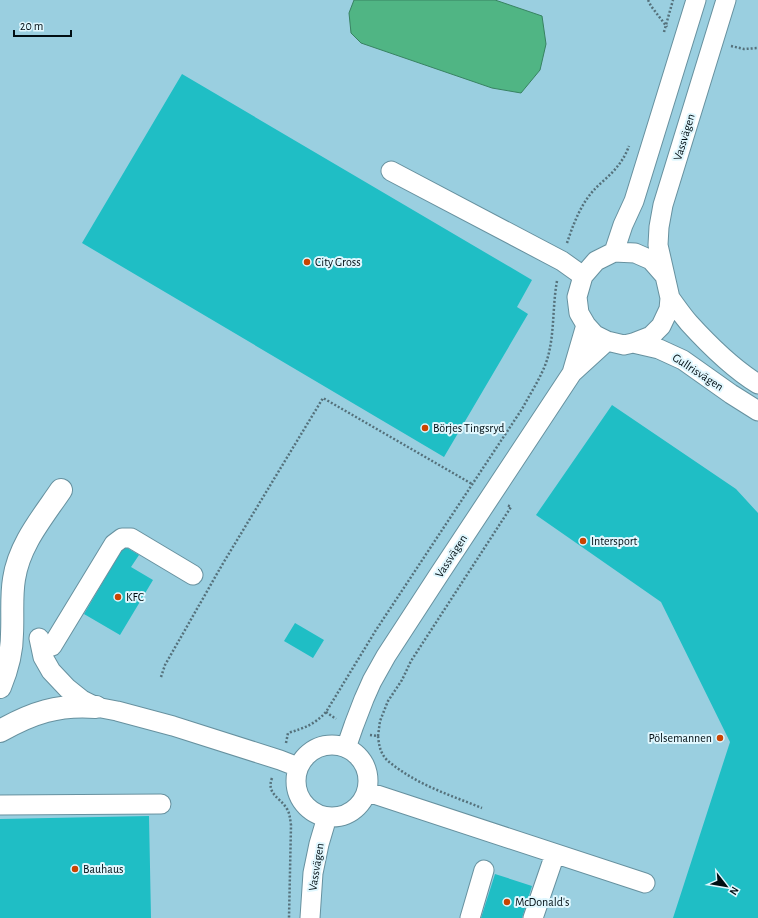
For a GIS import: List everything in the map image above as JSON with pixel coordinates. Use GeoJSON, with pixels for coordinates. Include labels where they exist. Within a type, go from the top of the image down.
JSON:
{"type":"FeatureCollection","features":[{"type":"Feature","properties":{"kind":"highway"},"geometry":{"type":"LineString","coordinates":[[0,687],[7,669],[11,650],[12,592],[18,562],[29,537],[61,490]]}},
{"type":"Feature","properties":{"kind":"highway"},"geometry":{"type":"LineString","coordinates":[[0,731],[20,720],[38,713],[70,707],[96,707]]}},
{"type":"Feature","properties":{"kind":"street"},"geometry":{"type":"LineString","coordinates":[[614,252],[623,225],[634,201],[696,0]]}},
{"type":"Feature","properties":{"kind":"street","name":"Vassvägen"},"geometry":{"type":"LineString","coordinates":[[665,276],[651,260],[635,253],[614,252],[596,261],[583,276],[577,297],[580,313],[586,326],[595,335],[607,341],[624,345],[633,344],[651,336],[661,326],[669,310],[670,298],[658,245],[658,227],[663,205],[726,0]]}},
{"type":"Feature","properties":{"kind":"street"},"geometry":{"type":"LineString","coordinates":[[391,171],[562,261],[583,276]]}},
{"type":"Feature","properties":{"kind":"street","name":"Gullrisvägen"},"geometry":{"type":"LineString","coordinates":[[670,298],[688,322],[718,353],[758,384]]}},
{"type":"Feature","properties":{"kind":"street","name":"Vassvägen"},"geometry":{"type":"LineString","coordinates":[[572,373],[586,326]]}},
{"type":"Feature","properties":{"kind":"street","name":"Vassvägen"},"geometry":{"type":"LineString","coordinates":[[349,740],[372,681],[386,656],[572,373],[607,341]]}},
{"type":"Feature","properties":{"kind":"street","name":"Gullrisvägen"},"geometry":{"type":"LineString","coordinates":[[633,344],[659,349],[683,360],[758,411]]}},
{"type":"Feature","properties":{"kind":"street"},"geometry":{"type":"LineString","coordinates":[[193,575],[131,538],[122,538],[114,544],[46,642],[43,657],[51,671],[67,688],[82,700],[96,707],[173,726],[280,760],[298,768]]}},
{"type":"Feature","properties":{"kind":"street"},"geometry":{"type":"LineString","coordinates":[[349,740],[355,752],[367,767],[369,784],[368,792],[362,804],[348,814],[334,818],[317,815],[310,811],[302,802],[296,788],[296,775],[298,768],[310,752],[321,746],[338,745],[349,740]]}},
{"type":"Feature","properties":{"kind":"street"},"geometry":{"type":"LineString","coordinates":[[368,792],[645,883]]}},
{"type":"Feature","properties":{"kind":"street"},"geometry":{"type":"LineString","coordinates":[[0,805],[161,804]]}},
{"type":"Feature","properties":{"kind":"street","name":"Vassvägen"},"geometry":{"type":"LineString","coordinates":[[310,918],[313,872],[327,817]]}},
{"type":"Feature","properties":{"kind":"street"},"geometry":{"type":"LineString","coordinates":[[533,918],[555,854]]}},
{"type":"Feature","properties":{"kind":"street"},"geometry":{"type":"LineString","coordinates":[[470,918],[484,870]]}},
{"type":"Feature","properties":{"kind":"path"},"geometry":{"type":"LineString","coordinates":[[664,34],[674,0]]}},
{"type":"Feature","properties":{"kind":"path"},"geometry":{"type":"LineString","coordinates":[[289,918],[291,825],[287,808],[276,798],[270,785],[280,760],[288,733],[310,726],[319,720],[326,712],[376,630],[522,409],[546,362],[552,338],[555,292],[562,261],[577,217],[585,202],[617,168],[631,142]]}},
{"type":"Feature","properties":{"kind":"path"},"geometry":{"type":"LineString","coordinates":[[161,677],[165,665],[222,565],[323,398],[472,484]]}},
{"type":"Feature","properties":{"kind":"path"},"geometry":{"type":"LineString","coordinates":[[482,808],[435,789],[398,769],[386,759],[381,752],[378,736],[380,721],[388,700],[402,680],[411,661],[511,507]]}},
{"type":"Feature","properties":{"kind":"path"},"geometry":{"type":"LineString","coordinates":[[326,712],[349,740],[378,736]]}},
{"type":"Feature","properties":{"kind":"shaded area"},"geometry":{"type":"Polygon","coordinates":[[[0,0],[758,0],[758,918],[0,918],[0,0]]]}},
{"type":"Feature","properties":{"kind":"shaded area"},"geometry":{"type":"Polygon","coordinates":[[[354,0],[495,0],[542,16],[546,44],[540,70],[521,93],[492,88],[361,43],[351,33],[349,13],[354,0]]]}},
{"type":"Feature","properties":{"kind":"building","name":"City Gross"},"geometry":{"type":"Polygon","coordinates":[[[182,74],[532,280],[517,307],[528,314],[444,457],[82,243],[182,74]]]}},
{"type":"Feature","properties":{"kind":"building"},"geometry":{"type":"Polygon","coordinates":[[[612,405],[736,489],[758,513],[758,918],[673,918],[730,742],[661,602],[536,515],[612,405]]]}},
{"type":"Feature","properties":{"kind":"building","name":"KFC"},"geometry":{"type":"Polygon","coordinates":[[[124,546],[139,555],[131,567],[153,580],[120,635],[84,614],[124,546]]]}},
{"type":"Feature","properties":{"kind":"building"},"geometry":{"type":"Polygon","coordinates":[[[295,623],[324,640],[313,658],[284,641],[295,623]]]}},
{"type":"Feature","properties":{"kind":"building","name":"Bauhaus"},"geometry":{"type":"Polygon","coordinates":[[[149,816],[151,918],[0,918],[0,819],[149,816]]]}},
{"type":"Feature","properties":{"kind":"building","name":"McDonald's"},"geometry":{"type":"Polygon","coordinates":[[[495,874],[532,886],[522,918],[481,918],[495,874]]]}},
{"type":"Feature","properties":{"kind":"place","name":"City Gross"},"geometry":{"type":"Point","coordinates":[307,262]}},
{"type":"Feature","properties":{"kind":"place","name":"Börjes Tingsryd"},"geometry":{"type":"Point","coordinates":[425,428]}},
{"type":"Feature","properties":{"kind":"place","name":"Intersport"},"geometry":{"type":"Point","coordinates":[583,541]}},
{"type":"Feature","properties":{"kind":"place","name":"KFC"},"geometry":{"type":"Point","coordinates":[118,597]}},
{"type":"Feature","properties":{"kind":"place","name":"Pölsemannen"},"geometry":{"type":"Point","coordinates":[720,738]}},
{"type":"Feature","properties":{"kind":"place","name":"Bauhaus"},"geometry":{"type":"Point","coordinates":[75,869]}},
{"type":"Feature","properties":{"kind":"place","name":"McDonald's"},"geometry":{"type":"Point","coordinates":[507,902]}}]}
